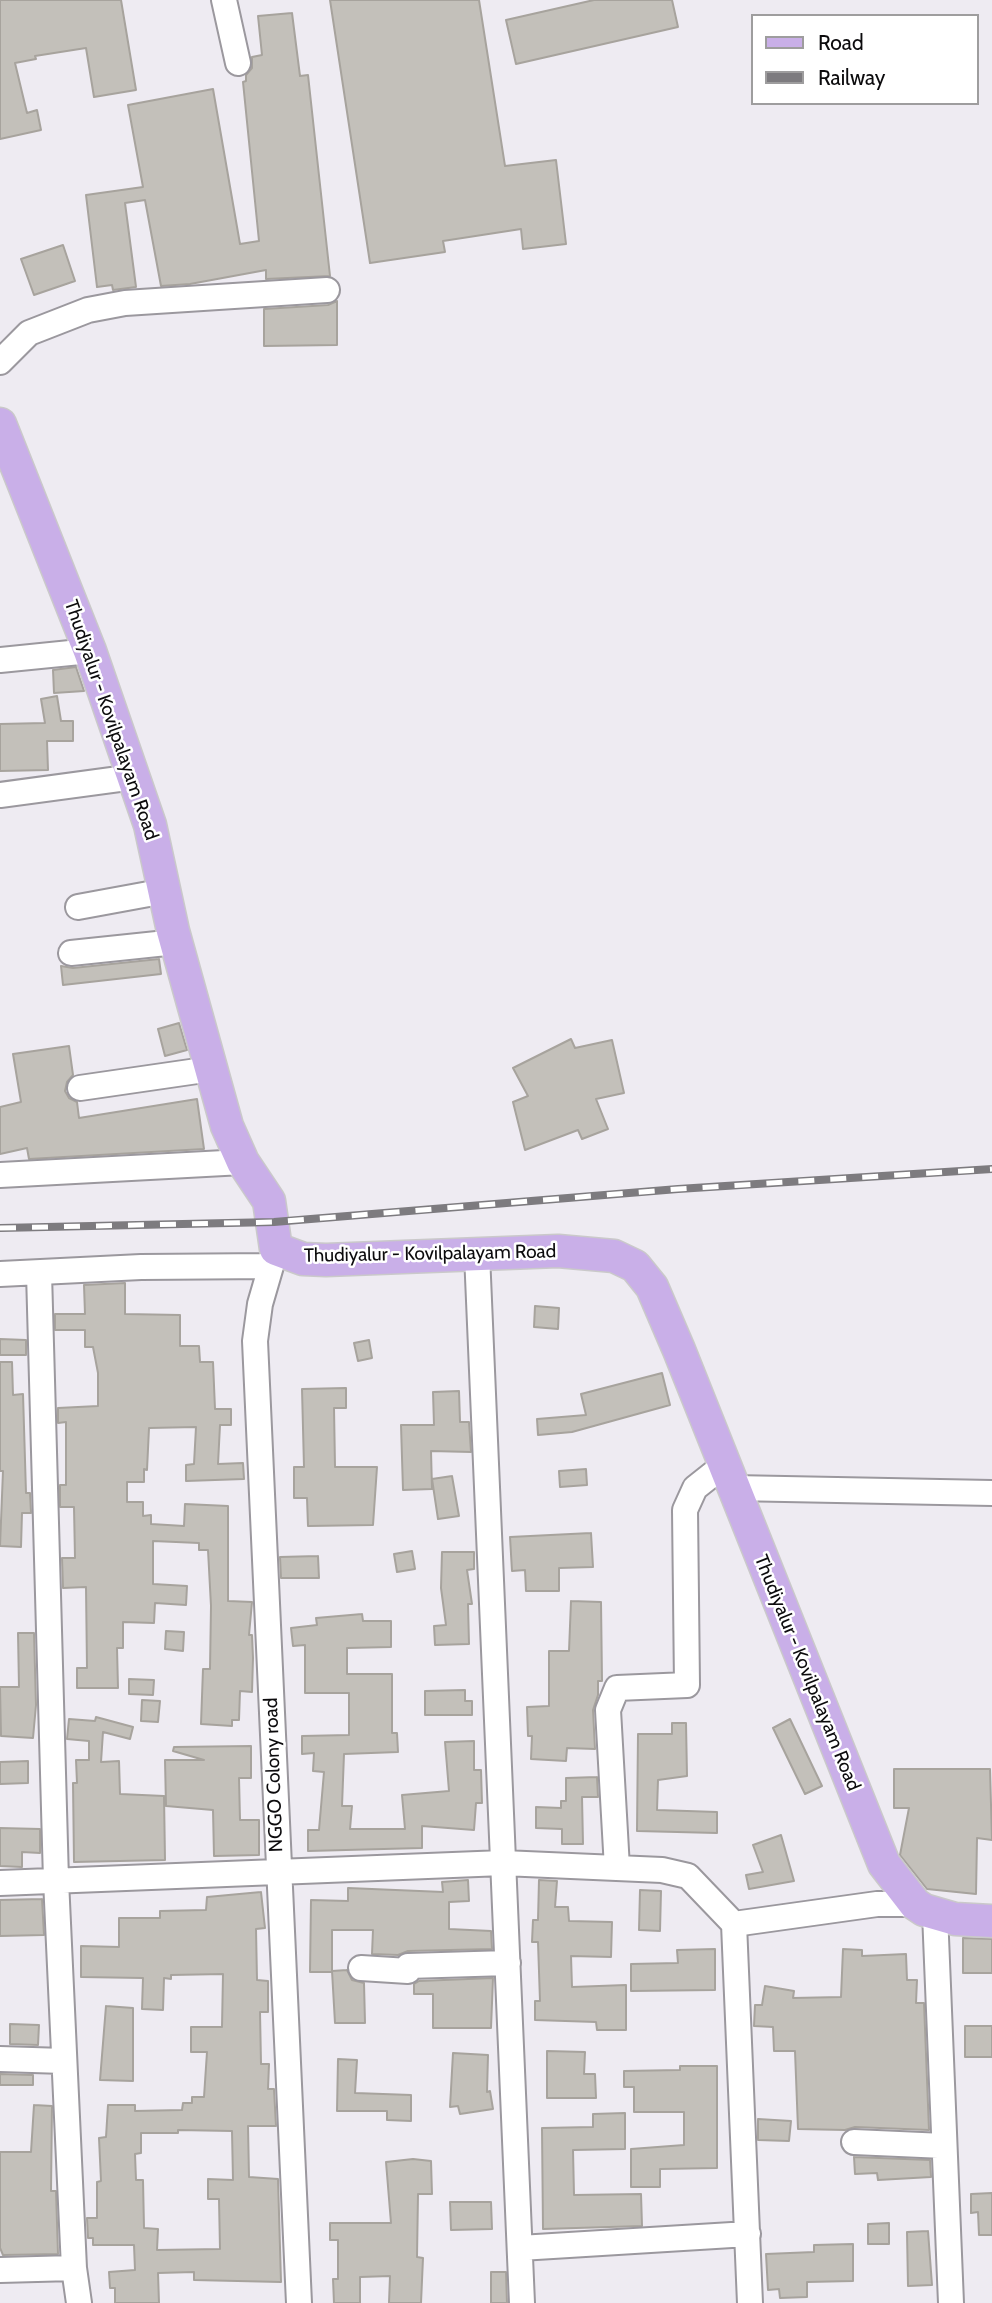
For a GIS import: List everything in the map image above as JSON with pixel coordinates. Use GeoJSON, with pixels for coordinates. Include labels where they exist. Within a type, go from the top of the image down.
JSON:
{"type":"FeatureCollection","features":[{"type":"Feature","properties":{"kind":"main road","name":"Thudiyalur - Kovilpalayam Road"},"geometry":{"type":"LineString","coordinates":[[0,425],[90,651],[150,825],[176,942],[227,1126],[243,1162],[268,1201],[274,1258],[326,1260],[595,1253],[614,1256],[635,1266],[652,1287],[884,1864],[925,1908]]}},
{"type":"Feature","properties":{"kind":"main road"},"geometry":{"type":"LineString","coordinates":[[925,1908],[955,1919],[992,1921]]}},
{"type":"Feature","properties":{"kind":"street"},"geometry":{"type":"LineString","coordinates":[[224,0],[238,63]]}},
{"type":"Feature","properties":{"kind":"street"},"geometry":{"type":"LineString","coordinates":[[0,362],[29,333],[88,310],[125,303],[327,290]]}},
{"type":"Feature","properties":{"kind":"street"},"geometry":{"type":"LineString","coordinates":[[0,660],[90,651]]}},
{"type":"Feature","properties":{"kind":"street"},"geometry":{"type":"LineString","coordinates":[[0,795],[134,777]]}},
{"type":"Feature","properties":{"kind":"street"},"geometry":{"type":"LineString","coordinates":[[78,907],[165,891]]}},
{"type":"Feature","properties":{"kind":"street"},"geometry":{"type":"LineString","coordinates":[[71,953],[176,942]]}},
{"type":"Feature","properties":{"kind":"street"},"geometry":{"type":"LineString","coordinates":[[80,1088],[211,1069]]}},
{"type":"Feature","properties":{"kind":"street"},"geometry":{"type":"LineString","coordinates":[[0,1175],[243,1162]]}},
{"type":"Feature","properties":{"kind":"street"},"geometry":{"type":"LineString","coordinates":[[477,1254],[522,2303]]}},
{"type":"Feature","properties":{"kind":"street"},"geometry":{"type":"LineString","coordinates":[[0,1274],[274,1258]]}},
{"type":"Feature","properties":{"kind":"street","name":"NGGO Colony road"},"geometry":{"type":"LineString","coordinates":[[274,1258],[260,1304],[255,1341],[299,2303]]}},
{"type":"Feature","properties":{"kind":"street"},"geometry":{"type":"LineString","coordinates":[[39,1273],[56,1880],[74,2269],[79,2303]]}},
{"type":"Feature","properties":{"kind":"street"},"geometry":{"type":"LineString","coordinates":[[617,1868],[608,1710],[617,1688],[687,1685],[685,1510],[695,1488],[729,1476],[992,1493]]}},
{"type":"Feature","properties":{"kind":"street"},"geometry":{"type":"LineString","coordinates":[[0,1883],[503,1863],[663,1870],[688,1876],[734,1924],[750,2303]]}},
{"type":"Feature","properties":{"kind":"street"},"geometry":{"type":"LineString","coordinates":[[734,1924],[877,1904],[925,1908],[944,2146],[951,2303]]}},
{"type":"Feature","properties":{"kind":"street"},"geometry":{"type":"LineString","coordinates":[[361,1968],[408,1971],[408,1966],[508,1963]]}},
{"type":"Feature","properties":{"kind":"street"},"geometry":{"type":"LineString","coordinates":[[0,2060],[64,2062]]}},
{"type":"Feature","properties":{"kind":"street"},"geometry":{"type":"LineString","coordinates":[[854,2142],[944,2146]]}},
{"type":"Feature","properties":{"kind":"street"},"geometry":{"type":"LineString","coordinates":[[520,2248],[748,2234]]}},
{"type":"Feature","properties":{"kind":"street"},"geometry":{"type":"LineString","coordinates":[[0,2270],[74,2269]]}},
{"type":"Feature","properties":{"kind":"building"},"geometry":{"type":"Polygon","coordinates":[[[0,0],[121,0],[136,90],[94,97],[86,48],[35,56],[36,59],[15,63],[27,113],[37,110],[41,130],[0,139],[0,0]]]}},
{"type":"Feature","properties":{"kind":"building"},"geometry":{"type":"Polygon","coordinates":[[[330,0],[479,0],[505,166],[556,160],[566,244],[523,249],[521,229],[443,241],[445,252],[370,263],[330,0]]]}},
{"type":"Feature","properties":{"kind":"building"},"geometry":{"type":"Polygon","coordinates":[[[594,0],[672,0],[678,27],[516,64],[506,20],[594,0]]]}},
{"type":"Feature","properties":{"kind":"building"},"geometry":{"type":"Polygon","coordinates":[[[292,13],[300,76],[308,75],[330,276],[266,279],[266,270],[190,284],[161,286],[145,200],[125,203],[136,287],[113,290],[112,285],[97,287],[86,195],[143,187],[128,105],[213,89],[240,244],[259,241],[243,82],[252,68],[252,57],[262,55],[258,16],[292,13]]]}},
{"type":"Feature","properties":{"kind":"building"},"geometry":{"type":"Polygon","coordinates":[[[63,245],[75,281],[34,295],[21,259],[63,245]]]}},
{"type":"Feature","properties":{"kind":"building"},"geometry":{"type":"Polygon","coordinates":[[[337,301],[337,345],[264,346],[264,309],[328,305],[337,301]]]}},
{"type":"Feature","properties":{"kind":"building"},"geometry":{"type":"Polygon","coordinates":[[[76,667],[84,691],[54,693],[53,670],[76,667]]]}},
{"type":"Feature","properties":{"kind":"building"},"geometry":{"type":"Polygon","coordinates":[[[57,696],[61,721],[73,721],[73,741],[47,741],[48,770],[0,771],[0,724],[45,723],[41,699],[57,696]]]}},
{"type":"Feature","properties":{"kind":"building"},"geometry":{"type":"Polygon","coordinates":[[[159,959],[161,974],[63,985],[61,966],[73,968],[159,959]]]}},
{"type":"Feature","properties":{"kind":"building"},"geometry":{"type":"Polygon","coordinates":[[[179,1023],[187,1050],[165,1056],[158,1029],[179,1023]]]}},
{"type":"Feature","properties":{"kind":"building"},"geometry":{"type":"Polygon","coordinates":[[[571,1039],[575,1048],[612,1040],[624,1093],[596,1099],[608,1129],[582,1139],[578,1130],[525,1150],[513,1102],[528,1096],[513,1068],[571,1039]]]}},
{"type":"Feature","properties":{"kind":"building"},"geometry":{"type":"Polygon","coordinates":[[[69,1046],[73,1075],[67,1082],[65,1091],[69,1098],[77,1102],[79,1118],[197,1099],[204,1149],[29,1159],[27,1148],[0,1154],[0,1107],[21,1102],[13,1054],[69,1046]]]}},
{"type":"Feature","properties":{"kind":"building"},"geometry":{"type":"Polygon","coordinates":[[[125,1283],[125,1314],[180,1315],[180,1346],[199,1346],[200,1362],[213,1362],[215,1409],[231,1409],[231,1425],[220,1425],[218,1464],[243,1463],[244,1479],[186,1481],[186,1465],[194,1464],[196,1427],[149,1428],[144,1482],[127,1482],[127,1502],[143,1502],[143,1516],[151,1515],[151,1524],[184,1526],[185,1504],[228,1506],[228,1601],[252,1602],[249,1635],[252,1635],[252,1692],[240,1691],[239,1720],[232,1720],[232,1726],[201,1724],[203,1669],[210,1669],[211,1606],[208,1550],[199,1550],[199,1543],[153,1541],[153,1584],[187,1586],[186,1605],[155,1603],[154,1623],[123,1622],[123,1648],[117,1648],[118,1688],[77,1688],[77,1668],[87,1668],[86,1587],[63,1588],[62,1558],[75,1558],[74,1507],[60,1507],[60,1485],[66,1485],[66,1422],[58,1423],[58,1408],[98,1406],[98,1373],[93,1347],[85,1347],[85,1330],[55,1330],[55,1314],[85,1314],[84,1285],[125,1283]]]}},
{"type":"Feature","properties":{"kind":"building"},"geometry":{"type":"Polygon","coordinates":[[[535,1306],[559,1308],[558,1329],[534,1327],[535,1306]]]}},
{"type":"Feature","properties":{"kind":"building"},"geometry":{"type":"Polygon","coordinates":[[[0,1339],[26,1340],[26,1355],[0,1355],[0,1339]]]}},
{"type":"Feature","properties":{"kind":"building"},"geometry":{"type":"Polygon","coordinates":[[[369,1340],[372,1358],[358,1361],[354,1343],[369,1340]]]}},
{"type":"Feature","properties":{"kind":"building"},"geometry":{"type":"Polygon","coordinates":[[[0,1362],[12,1362],[13,1395],[23,1394],[26,1493],[30,1493],[31,1513],[22,1513],[21,1547],[0,1546],[3,1471],[0,1471],[0,1362]]]}},
{"type":"Feature","properties":{"kind":"building"},"geometry":{"type":"Polygon","coordinates":[[[662,1373],[670,1405],[572,1432],[538,1435],[537,1419],[586,1415],[581,1394],[662,1373]]]}},
{"type":"Feature","properties":{"kind":"building"},"geometry":{"type":"Polygon","coordinates":[[[346,1388],[346,1408],[334,1408],[335,1467],[377,1467],[373,1525],[308,1526],[307,1498],[294,1498],[294,1467],[304,1467],[302,1389],[346,1388]]]}},
{"type":"Feature","properties":{"kind":"building"},"geometry":{"type":"Polygon","coordinates":[[[459,1391],[460,1422],[469,1422],[471,1452],[431,1451],[432,1489],[403,1490],[401,1425],[434,1425],[433,1392],[459,1391]]]}},
{"type":"Feature","properties":{"kind":"building"},"geometry":{"type":"Polygon","coordinates":[[[586,1469],[587,1485],[560,1487],[559,1471],[586,1469]]]}},
{"type":"Feature","properties":{"kind":"building"},"geometry":{"type":"Polygon","coordinates":[[[452,1476],[459,1516],[438,1519],[432,1479],[452,1476]]]}},
{"type":"Feature","properties":{"kind":"building"},"geometry":{"type":"Polygon","coordinates":[[[591,1533],[593,1567],[559,1568],[559,1591],[526,1591],[525,1570],[512,1571],[510,1537],[591,1533]]]}},
{"type":"Feature","properties":{"kind":"building"},"geometry":{"type":"Polygon","coordinates":[[[412,1551],[415,1569],[397,1572],[394,1554],[412,1551]]]}},
{"type":"Feature","properties":{"kind":"building"},"geometry":{"type":"Polygon","coordinates":[[[442,1552],[474,1552],[474,1569],[467,1570],[472,1604],[468,1604],[469,1644],[435,1645],[434,1626],[446,1625],[441,1588],[442,1552]]]}},
{"type":"Feature","properties":{"kind":"building"},"geometry":{"type":"Polygon","coordinates":[[[318,1556],[319,1578],[281,1578],[280,1557],[318,1556]]]}},
{"type":"Feature","properties":{"kind":"building"},"geometry":{"type":"Polygon","coordinates":[[[571,1601],[601,1602],[602,1681],[598,1681],[598,1695],[593,1710],[595,1749],[567,1748],[566,1761],[531,1759],[532,1736],[528,1736],[527,1707],[549,1706],[549,1651],[569,1651],[571,1601]]]}},
{"type":"Feature","properties":{"kind":"building"},"geometry":{"type":"Polygon","coordinates":[[[362,1614],[363,1621],[391,1621],[391,1647],[347,1648],[347,1674],[392,1674],[392,1733],[397,1733],[398,1752],[344,1754],[342,1806],[352,1806],[350,1829],[405,1829],[402,1795],[449,1791],[445,1742],[474,1741],[474,1770],[481,1770],[482,1803],[476,1803],[474,1830],[422,1826],[422,1848],[308,1851],[308,1830],[319,1830],[324,1772],[313,1771],[314,1753],[302,1754],[302,1736],[349,1735],[349,1693],[305,1693],[305,1645],[293,1646],[291,1628],[317,1625],[316,1618],[362,1614]]]}},
{"type":"Feature","properties":{"kind":"building"},"geometry":{"type":"Polygon","coordinates":[[[166,1631],[184,1632],[183,1651],[165,1649],[166,1631]]]}},
{"type":"Feature","properties":{"kind":"building"},"geometry":{"type":"Polygon","coordinates":[[[18,1633],[34,1633],[36,1705],[33,1738],[1,1736],[0,1687],[19,1687],[18,1633]]]}},
{"type":"Feature","properties":{"kind":"building"},"geometry":{"type":"Polygon","coordinates":[[[129,1679],[154,1680],[153,1695],[129,1694],[129,1679]]]}},
{"type":"Feature","properties":{"kind":"building"},"geometry":{"type":"Polygon","coordinates":[[[465,1690],[465,1701],[472,1701],[472,1715],[425,1715],[425,1691],[465,1690]]]}},
{"type":"Feature","properties":{"kind":"building"},"geometry":{"type":"Polygon","coordinates":[[[142,1700],[160,1701],[158,1722],[141,1721],[142,1700]]]}},
{"type":"Feature","properties":{"kind":"building"},"geometry":{"type":"Polygon","coordinates":[[[96,1717],[133,1727],[130,1739],[103,1732],[101,1762],[119,1761],[120,1794],[164,1796],[165,1860],[74,1862],[73,1783],[77,1783],[76,1760],[89,1760],[89,1741],[67,1739],[69,1719],[95,1721],[96,1717]]]}},
{"type":"Feature","properties":{"kind":"building"},"geometry":{"type":"Polygon","coordinates":[[[790,1719],[822,1786],[805,1794],[773,1728],[790,1719]]]}},
{"type":"Feature","properties":{"kind":"building"},"geometry":{"type":"Polygon","coordinates":[[[672,1723],[686,1723],[687,1776],[658,1780],[657,1810],[717,1812],[717,1833],[637,1831],[638,1734],[672,1734],[672,1723]]]}},
{"type":"Feature","properties":{"kind":"building"},"geometry":{"type":"Polygon","coordinates":[[[251,1746],[251,1778],[239,1778],[240,1820],[259,1820],[259,1855],[214,1856],[213,1810],[166,1806],[165,1760],[204,1760],[173,1751],[174,1747],[251,1746]]]}},
{"type":"Feature","properties":{"kind":"building"},"geometry":{"type":"Polygon","coordinates":[[[28,1761],[28,1783],[0,1784],[0,1762],[28,1761]]]}},
{"type":"Feature","properties":{"kind":"building"},"geometry":{"type":"Polygon","coordinates":[[[894,1769],[990,1769],[992,1840],[977,1838],[976,1894],[927,1889],[900,1855],[909,1808],[894,1808],[894,1769]]]}},
{"type":"Feature","properties":{"kind":"building"},"geometry":{"type":"Polygon","coordinates":[[[597,1777],[598,1797],[582,1797],[583,1844],[562,1844],[562,1829],[536,1828],[536,1807],[561,1808],[561,1801],[566,1801],[566,1778],[597,1777]]]}},
{"type":"Feature","properties":{"kind":"building"},"geometry":{"type":"Polygon","coordinates":[[[0,1828],[40,1829],[40,1853],[22,1852],[22,1867],[0,1866],[0,1828]]]}},
{"type":"Feature","properties":{"kind":"building"},"geometry":{"type":"Polygon","coordinates":[[[781,1835],[794,1881],[749,1889],[746,1875],[763,1872],[753,1845],[781,1835]]]}},
{"type":"Feature","properties":{"kind":"building"},"geometry":{"type":"Polygon","coordinates":[[[468,1880],[469,1901],[449,1902],[449,1929],[491,1931],[492,1949],[372,1954],[373,1930],[332,1930],[332,1972],[310,1972],[311,1900],[348,1901],[348,1888],[443,1892],[442,1882],[468,1880]]]}},
{"type":"Feature","properties":{"kind":"building"},"geometry":{"type":"Polygon","coordinates":[[[539,1880],[557,1881],[555,1907],[568,1907],[569,1921],[612,1922],[611,1957],[571,1956],[572,1987],[626,1985],[626,2030],[597,2030],[596,2022],[535,2020],[535,2001],[540,2001],[538,1942],[532,1942],[533,1920],[538,1920],[539,1880]]]}},
{"type":"Feature","properties":{"kind":"building"},"geometry":{"type":"Polygon","coordinates":[[[640,1890],[661,1891],[660,1931],[639,1930],[640,1890]]]}},
{"type":"Feature","properties":{"kind":"building"},"geometry":{"type":"Polygon","coordinates":[[[261,1892],[265,1928],[256,1929],[257,1980],[268,1981],[268,2012],[260,2012],[261,2064],[269,2064],[268,2089],[274,2089],[276,2126],[248,2126],[249,2177],[278,2179],[281,2282],[194,2280],[194,2272],[158,2273],[159,2303],[115,2303],[115,2288],[110,2288],[109,2272],[135,2270],[134,2245],[93,2245],[93,2238],[88,2238],[87,2218],[97,2218],[97,2182],[101,2181],[99,2138],[106,2137],[108,2105],[135,2105],[135,2111],[182,2110],[183,2103],[192,2103],[192,2097],[204,2097],[207,2052],[191,2052],[191,2027],[222,2027],[223,1974],[171,1975],[171,1979],[164,1978],[163,2010],[142,2009],[143,1978],[81,1977],[81,1946],[119,1947],[119,1918],[160,1918],[160,1911],[206,1910],[207,1897],[261,1892]],[[178,2130],[178,2133],[141,2133],[141,2153],[135,2154],[136,2180],[143,2180],[144,2228],[158,2229],[157,2250],[220,2249],[219,2199],[208,2199],[208,2179],[233,2180],[232,2131],[178,2130]]]}},
{"type":"Feature","properties":{"kind":"building"},"geometry":{"type":"Polygon","coordinates":[[[42,1899],[44,1935],[0,1936],[0,1900],[42,1899]]]}},
{"type":"Feature","properties":{"kind":"building"},"geometry":{"type":"Polygon","coordinates":[[[963,1938],[992,1939],[992,1973],[963,1973],[963,1938]]]}},
{"type":"Feature","properties":{"kind":"building"},"geometry":{"type":"Polygon","coordinates":[[[715,1949],[715,1990],[631,1991],[631,1964],[678,1963],[677,1950],[715,1949]]]}},
{"type":"Feature","properties":{"kind":"building"},"geometry":{"type":"Polygon","coordinates":[[[843,1949],[862,1950],[862,1956],[906,1954],[907,1980],[917,1980],[916,2003],[924,2003],[929,2130],[855,2127],[845,2130],[798,2129],[795,2051],[774,2051],[773,2027],[754,2026],[755,2005],[762,2005],[765,1986],[794,1991],[793,1998],[841,1997],[843,1949]]]}},
{"type":"Feature","properties":{"kind":"building"},"geometry":{"type":"Polygon","coordinates":[[[347,1970],[352,1980],[364,1983],[365,2023],[335,2023],[332,1971],[347,1970]]]}},
{"type":"Feature","properties":{"kind":"building"},"geometry":{"type":"Polygon","coordinates":[[[493,1978],[491,2028],[433,2028],[433,1994],[414,1994],[414,1984],[419,1981],[493,1978]]]}},
{"type":"Feature","properties":{"kind":"building"},"geometry":{"type":"Polygon","coordinates":[[[106,2006],[133,2008],[133,2081],[100,2080],[106,2006]]]}},
{"type":"Feature","properties":{"kind":"building"},"geometry":{"type":"Polygon","coordinates":[[[10,2024],[39,2025],[38,2045],[10,2044],[10,2024]]]}},
{"type":"Feature","properties":{"kind":"building"},"geometry":{"type":"Polygon","coordinates":[[[965,2026],[992,2026],[992,2057],[965,2057],[965,2026]]]}},
{"type":"Feature","properties":{"kind":"building"},"geometry":{"type":"Polygon","coordinates":[[[547,2051],[585,2052],[584,2074],[595,2074],[596,2098],[547,2098],[547,2051]]]}},
{"type":"Feature","properties":{"kind":"building"},"geometry":{"type":"Polygon","coordinates":[[[453,2053],[488,2055],[487,2092],[490,2091],[493,2109],[460,2114],[458,2106],[450,2107],[453,2053]]]}},
{"type":"Feature","properties":{"kind":"building"},"geometry":{"type":"Polygon","coordinates":[[[338,2059],[357,2060],[355,2093],[411,2095],[411,2121],[387,2120],[387,2111],[337,2111],[338,2059]]]}},
{"type":"Feature","properties":{"kind":"building"},"geometry":{"type":"Polygon","coordinates":[[[680,2066],[717,2066],[717,2168],[660,2169],[660,2187],[631,2187],[631,2149],[684,2145],[684,2112],[634,2112],[634,2087],[624,2087],[624,2071],[680,2070],[680,2066]]]}},
{"type":"Feature","properties":{"kind":"building"},"geometry":{"type":"Polygon","coordinates":[[[0,2074],[33,2075],[33,2085],[0,2085],[0,2074]]]}},
{"type":"Feature","properties":{"kind":"building"},"geometry":{"type":"Polygon","coordinates":[[[34,2105],[52,2106],[51,2191],[56,2191],[58,2254],[3,2255],[0,2248],[0,2152],[31,2152],[34,2105]]]}},
{"type":"Feature","properties":{"kind":"building"},"geometry":{"type":"Polygon","coordinates":[[[625,2113],[625,2149],[573,2150],[574,2195],[641,2194],[642,2226],[543,2229],[542,2128],[593,2127],[593,2114],[625,2113]]]}},
{"type":"Feature","properties":{"kind":"building"},"geometry":{"type":"Polygon","coordinates":[[[758,2119],[791,2121],[789,2141],[758,2140],[758,2119]]]}},
{"type":"Feature","properties":{"kind":"building"},"geometry":{"type":"Polygon","coordinates":[[[854,2157],[930,2160],[931,2177],[878,2180],[877,2173],[855,2174],[854,2157]]]}},
{"type":"Feature","properties":{"kind":"building"},"geometry":{"type":"Polygon","coordinates":[[[413,2159],[431,2161],[432,2194],[418,2194],[417,2257],[423,2258],[421,2303],[389,2303],[390,2276],[360,2277],[360,2303],[334,2303],[333,2279],[338,2279],[338,2240],[330,2240],[330,2223],[391,2223],[386,2162],[413,2159]]]}},
{"type":"Feature","properties":{"kind":"building"},"geometry":{"type":"Polygon","coordinates":[[[992,2193],[992,2235],[979,2235],[978,2212],[971,2213],[971,2194],[992,2193]]]}},
{"type":"Feature","properties":{"kind":"building"},"geometry":{"type":"Polygon","coordinates":[[[450,2202],[491,2202],[492,2229],[451,2230],[450,2202]]]}},
{"type":"Feature","properties":{"kind":"building"},"geometry":{"type":"Polygon","coordinates":[[[889,2223],[889,2244],[868,2244],[868,2224],[889,2223]]]}},
{"type":"Feature","properties":{"kind":"building"},"geometry":{"type":"Polygon","coordinates":[[[928,2231],[932,2285],[908,2286],[907,2232],[928,2231]]]}},
{"type":"Feature","properties":{"kind":"building"},"geometry":{"type":"Polygon","coordinates":[[[853,2244],[853,2281],[807,2282],[807,2297],[780,2298],[779,2289],[768,2290],[766,2254],[814,2252],[814,2245],[853,2244]]]}},
{"type":"Feature","properties":{"kind":"building"},"geometry":{"type":"Polygon","coordinates":[[[491,2272],[506,2272],[507,2303],[491,2303],[491,2272]]]}},
{"type":"Feature","properties":{"kind":"railway"},"geometry":{"type":"LineString","coordinates":[[0,1228],[274,1222],[678,1189],[992,1169]]}}]}
